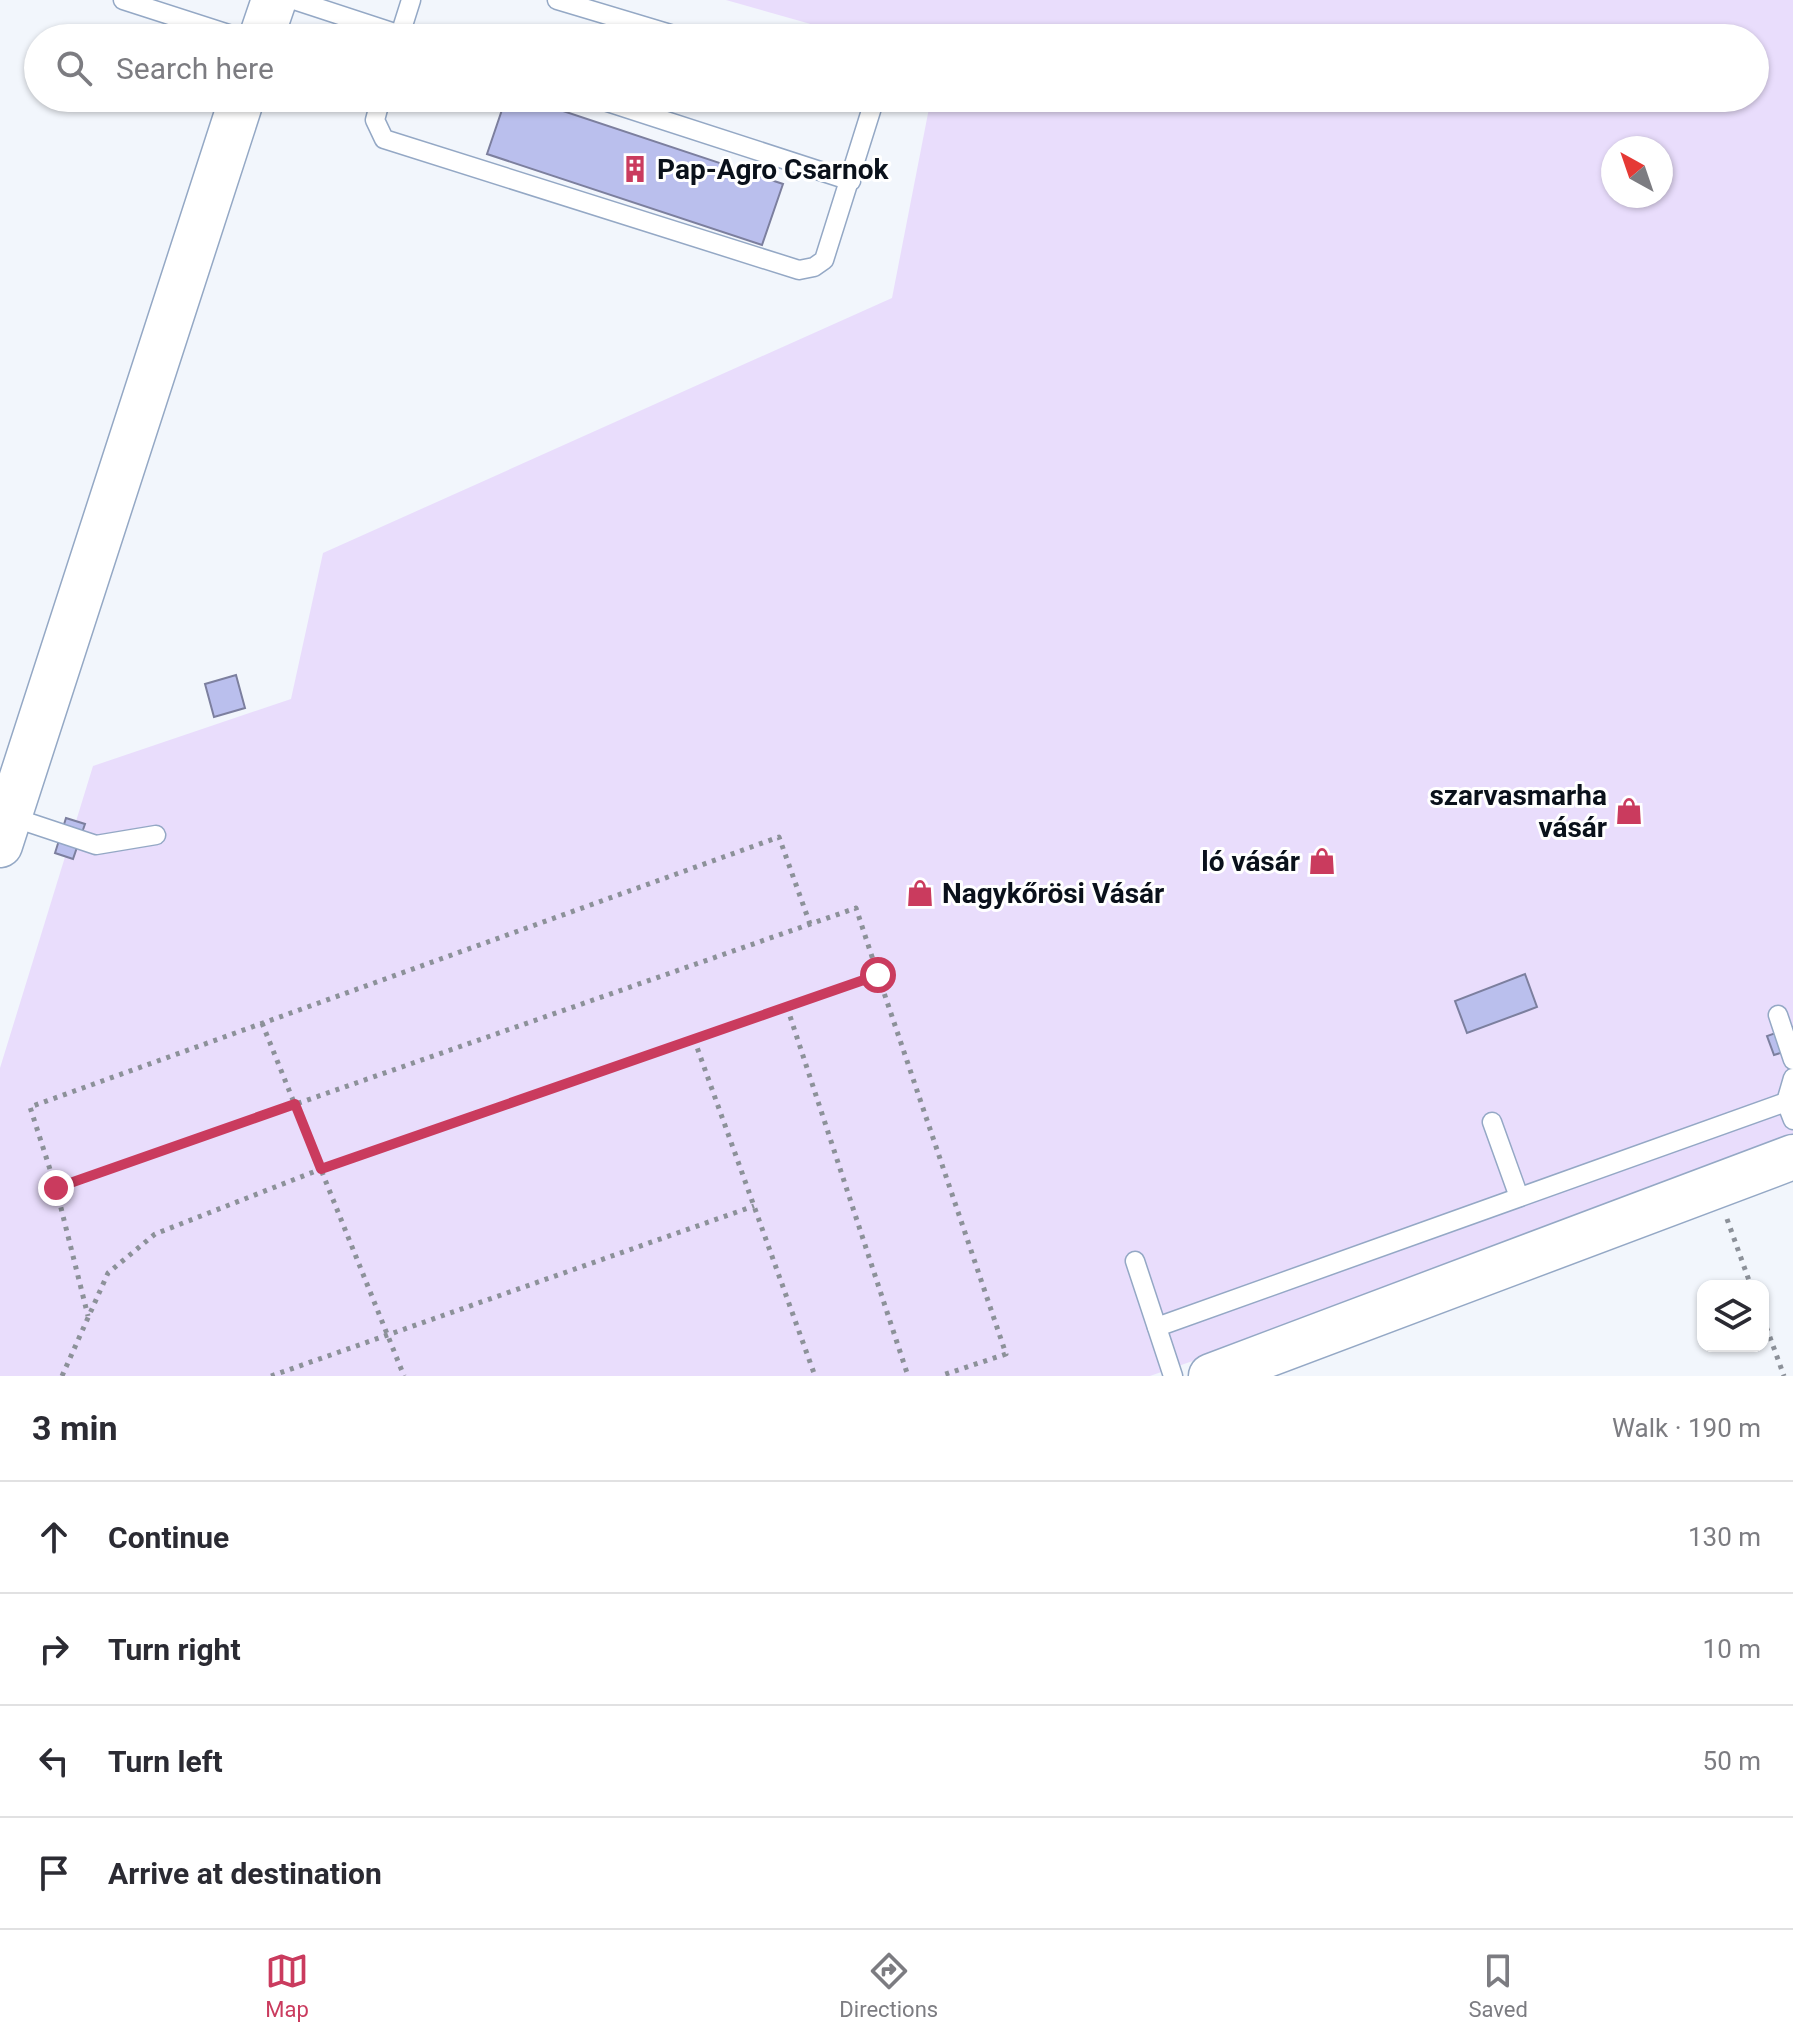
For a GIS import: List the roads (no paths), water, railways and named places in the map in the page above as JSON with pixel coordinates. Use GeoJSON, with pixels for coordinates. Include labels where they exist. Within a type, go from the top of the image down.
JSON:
{"type":"FeatureCollection","features":[{"type":"Feature","properties":{"kind":"main road"},"geometry":{"type":"LineString","coordinates":[[266,24],[274,0]]}},
{"type":"Feature","properties":{"kind":"main road"},"geometry":{"type":"LineString","coordinates":[[5,831],[237,112]]}},
{"type":"Feature","properties":{"kind":"main road"},"geometry":{"type":"LineString","coordinates":[[1211,1376],[1793,1157]]}},
{"type":"Feature","properties":{"kind":"lane"},"geometry":{"type":"LineString","coordinates":[[123,0],[198,24]]}},
{"type":"Feature","properties":{"kind":"lane"},"geometry":{"type":"LineString","coordinates":[[294,0],[365,24]]}},
{"type":"Feature","properties":{"kind":"lane"},"geometry":{"type":"LineString","coordinates":[[406,24],[411,0]]}},
{"type":"Feature","properties":{"kind":"lane"},"geometry":{"type":"LineString","coordinates":[[557,0],[637,24]]}},
{"type":"Feature","properties":{"kind":"lane"},"geometry":{"type":"LineString","coordinates":[[377,112],[375,120],[384,139],[799,270],[814,267],[824,260],[871,112]]}},
{"type":"Feature","properties":{"kind":"lane"},"geometry":{"type":"LineString","coordinates":[[638,112],[851,181]]}},
{"type":"Feature","properties":{"kind":"lane"},"geometry":{"type":"LineString","coordinates":[[5,831],[96,845],[156,835]]}},
{"type":"Feature","properties":{"kind":"lane"},"geometry":{"type":"LineString","coordinates":[[1778,1015],[1793,1060]]}},
{"type":"Feature","properties":{"kind":"lane"},"geometry":{"type":"LineString","coordinates":[[1793,1078],[1786,1102],[1793,1120]]}},
{"type":"Feature","properties":{"kind":"lane"},"geometry":{"type":"LineString","coordinates":[[1157,1327],[1786,1102]]}},
{"type":"Feature","properties":{"kind":"lane"},"geometry":{"type":"LineString","coordinates":[[1492,1122],[1519,1197]]}},
{"type":"Feature","properties":{"kind":"lane"},"geometry":{"type":"LineString","coordinates":[[1135,1261],[1173,1376]]}},
{"type":"Feature","properties":{"kind":"place","name":"Pap-Agro Csarnok"},"geometry":{"type":"Point","coordinates":[635,169]}},
{"type":"Feature","properties":{"kind":"place","name":"szarvasmarha vásár"},"geometry":{"type":"Point","coordinates":[1629,811]}},
{"type":"Feature","properties":{"kind":"place","name":"ló vásár"},"geometry":{"type":"Point","coordinates":[1322,861]}},
{"type":"Feature","properties":{"kind":"place","name":"Nagykőrösi Vásár"},"geometry":{"type":"Point","coordinates":[920,893]}}]}
